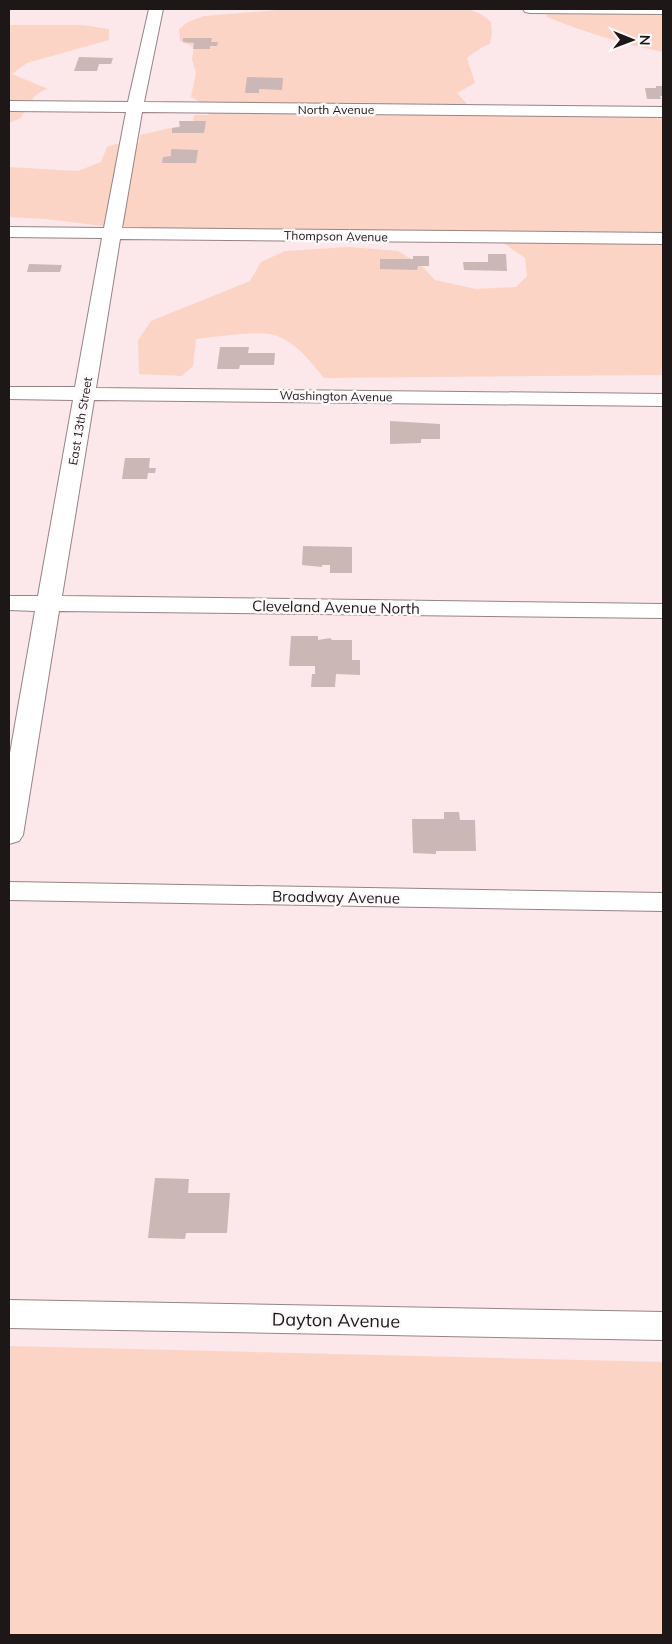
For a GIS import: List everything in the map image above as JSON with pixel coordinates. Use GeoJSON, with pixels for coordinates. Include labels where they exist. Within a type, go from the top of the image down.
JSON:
{"type":"FeatureCollection","features":[{"type":"Feature","properties":{"kind":"street","name":"East 13th Street"},"geometry":{"type":"LineString","coordinates":[[9,835],[112,233],[135,107],[156,9]]}},
{"type":"Feature","properties":{"kind":"street"},"geometry":{"type":"LineString","coordinates":[[530,9],[663,10]]}},
{"type":"Feature","properties":{"kind":"street","name":"North Avenue"},"geometry":{"type":"LineString","coordinates":[[9,106],[663,112]]}},
{"type":"Feature","properties":{"kind":"street","name":"Thompson Avenue"},"geometry":{"type":"LineString","coordinates":[[9,232],[663,239]]}},
{"type":"Feature","properties":{"kind":"street","name":"Washington Avenue"},"geometry":{"type":"LineString","coordinates":[[9,392],[663,400]]}},
{"type":"Feature","properties":{"kind":"street","name":"Cleveland Avenue North"},"geometry":{"type":"LineString","coordinates":[[9,603],[663,611]]}},
{"type":"Feature","properties":{"kind":"street","name":"Broadway Avenue"},"geometry":{"type":"LineString","coordinates":[[9,891],[663,902]]}},
{"type":"Feature","properties":{"kind":"street","name":"Dayton Avenue"},"geometry":{"type":"LineString","coordinates":[[9,1314],[663,1326]]}},
{"type":"Feature","properties":{"kind":"shaded area"},"geometry":{"type":"Polygon","coordinates":[[[290,9],[464,9],[472,11],[482,15],[491,22],[492,34],[490,44],[467,58],[475,83],[457,93],[470,107],[501,116],[663,117],[663,375],[324,378],[314,365],[289,342],[274,335],[258,333],[196,339],[193,366],[182,376],[139,374],[138,340],[151,321],[250,281],[261,262],[285,251],[349,247],[398,251],[421,265],[435,280],[476,289],[516,287],[527,276],[525,258],[502,242],[454,233],[352,230],[303,232],[135,230],[46,219],[9,217],[9,167],[78,171],[101,162],[107,147],[116,144],[139,143],[140,135],[193,123],[194,115],[209,115],[204,104],[191,97],[196,73],[192,59],[194,47],[180,41],[179,29],[188,22],[204,16],[290,9]]]}},
{"type":"Feature","properties":{"kind":"shaded area"},"geometry":{"type":"Polygon","coordinates":[[[547,9],[663,9],[663,52],[589,33],[547,17],[547,9]]]}},
{"type":"Feature","properties":{"kind":"shaded area"},"geometry":{"type":"Polygon","coordinates":[[[9,25],[82,25],[109,29],[109,40],[27,63],[12,74],[48,89],[35,97],[21,118],[9,123],[9,25]]]}},
{"type":"Feature","properties":{"kind":"shaded area"},"geometry":{"type":"Polygon","coordinates":[[[9,1346],[663,1362],[663,1635],[9,1635],[9,1346]]]}},
{"type":"Feature","properties":{"kind":"building"},"geometry":{"type":"Polygon","coordinates":[[[183,38],[212,38],[211,42],[218,42],[217,46],[210,46],[210,49],[193,49],[194,43],[183,42],[183,38]]]}},
{"type":"Feature","properties":{"kind":"building"},"geometry":{"type":"Polygon","coordinates":[[[79,57],[113,58],[111,64],[99,64],[97,71],[74,71],[79,57]]]}},
{"type":"Feature","properties":{"kind":"building"},"geometry":{"type":"Polygon","coordinates":[[[247,77],[283,78],[282,90],[259,89],[259,93],[245,93],[247,77]]]}},
{"type":"Feature","properties":{"kind":"building"},"geometry":{"type":"Polygon","coordinates":[[[656,86],[663,86],[663,96],[660,96],[661,99],[647,99],[645,88],[656,88],[656,86]]]}},
{"type":"Feature","properties":{"kind":"building"},"geometry":{"type":"Polygon","coordinates":[[[179,121],[206,121],[204,133],[172,133],[172,128],[180,127],[179,121]]]}},
{"type":"Feature","properties":{"kind":"building"},"geometry":{"type":"Polygon","coordinates":[[[171,149],[198,150],[196,163],[162,163],[163,157],[171,156],[171,149]]]}},
{"type":"Feature","properties":{"kind":"building"},"geometry":{"type":"Polygon","coordinates":[[[488,254],[506,254],[507,271],[464,270],[463,262],[488,262],[488,254]]]}},
{"type":"Feature","properties":{"kind":"building"},"geometry":{"type":"Polygon","coordinates":[[[413,256],[429,256],[429,266],[418,266],[417,270],[380,269],[380,259],[413,259],[413,256]]]}},
{"type":"Feature","properties":{"kind":"building"},"geometry":{"type":"Polygon","coordinates":[[[29,264],[62,265],[60,272],[27,272],[29,264]]]}},
{"type":"Feature","properties":{"kind":"building"},"geometry":{"type":"Polygon","coordinates":[[[220,347],[249,347],[248,353],[275,353],[274,365],[240,365],[239,369],[217,369],[220,347]]]}},
{"type":"Feature","properties":{"kind":"building"},"geometry":{"type":"Polygon","coordinates":[[[390,421],[440,424],[440,439],[421,439],[421,443],[390,444],[390,421]]]}},
{"type":"Feature","properties":{"kind":"building"},"geometry":{"type":"Polygon","coordinates":[[[125,458],[150,458],[149,468],[156,468],[155,473],[148,473],[147,479],[122,479],[125,458]]]}},
{"type":"Feature","properties":{"kind":"building"},"geometry":{"type":"Polygon","coordinates":[[[303,546],[352,547],[352,573],[330,573],[330,565],[322,565],[322,567],[302,565],[303,546]]]}},
{"type":"Feature","properties":{"kind":"building"},"geometry":{"type":"Polygon","coordinates":[[[291,636],[318,636],[318,640],[330,638],[332,640],[352,640],[352,660],[360,660],[360,675],[336,674],[335,687],[311,687],[315,666],[289,666],[291,636]]]}},
{"type":"Feature","properties":{"kind":"building"},"geometry":{"type":"Polygon","coordinates":[[[444,812],[459,812],[460,820],[475,820],[476,851],[436,851],[436,854],[413,853],[412,819],[444,819],[444,812]]]}},
{"type":"Feature","properties":{"kind":"building"},"geometry":{"type":"Polygon","coordinates":[[[155,1178],[189,1179],[188,1193],[230,1193],[227,1233],[186,1233],[185,1239],[148,1238],[155,1178]]]}}]}
